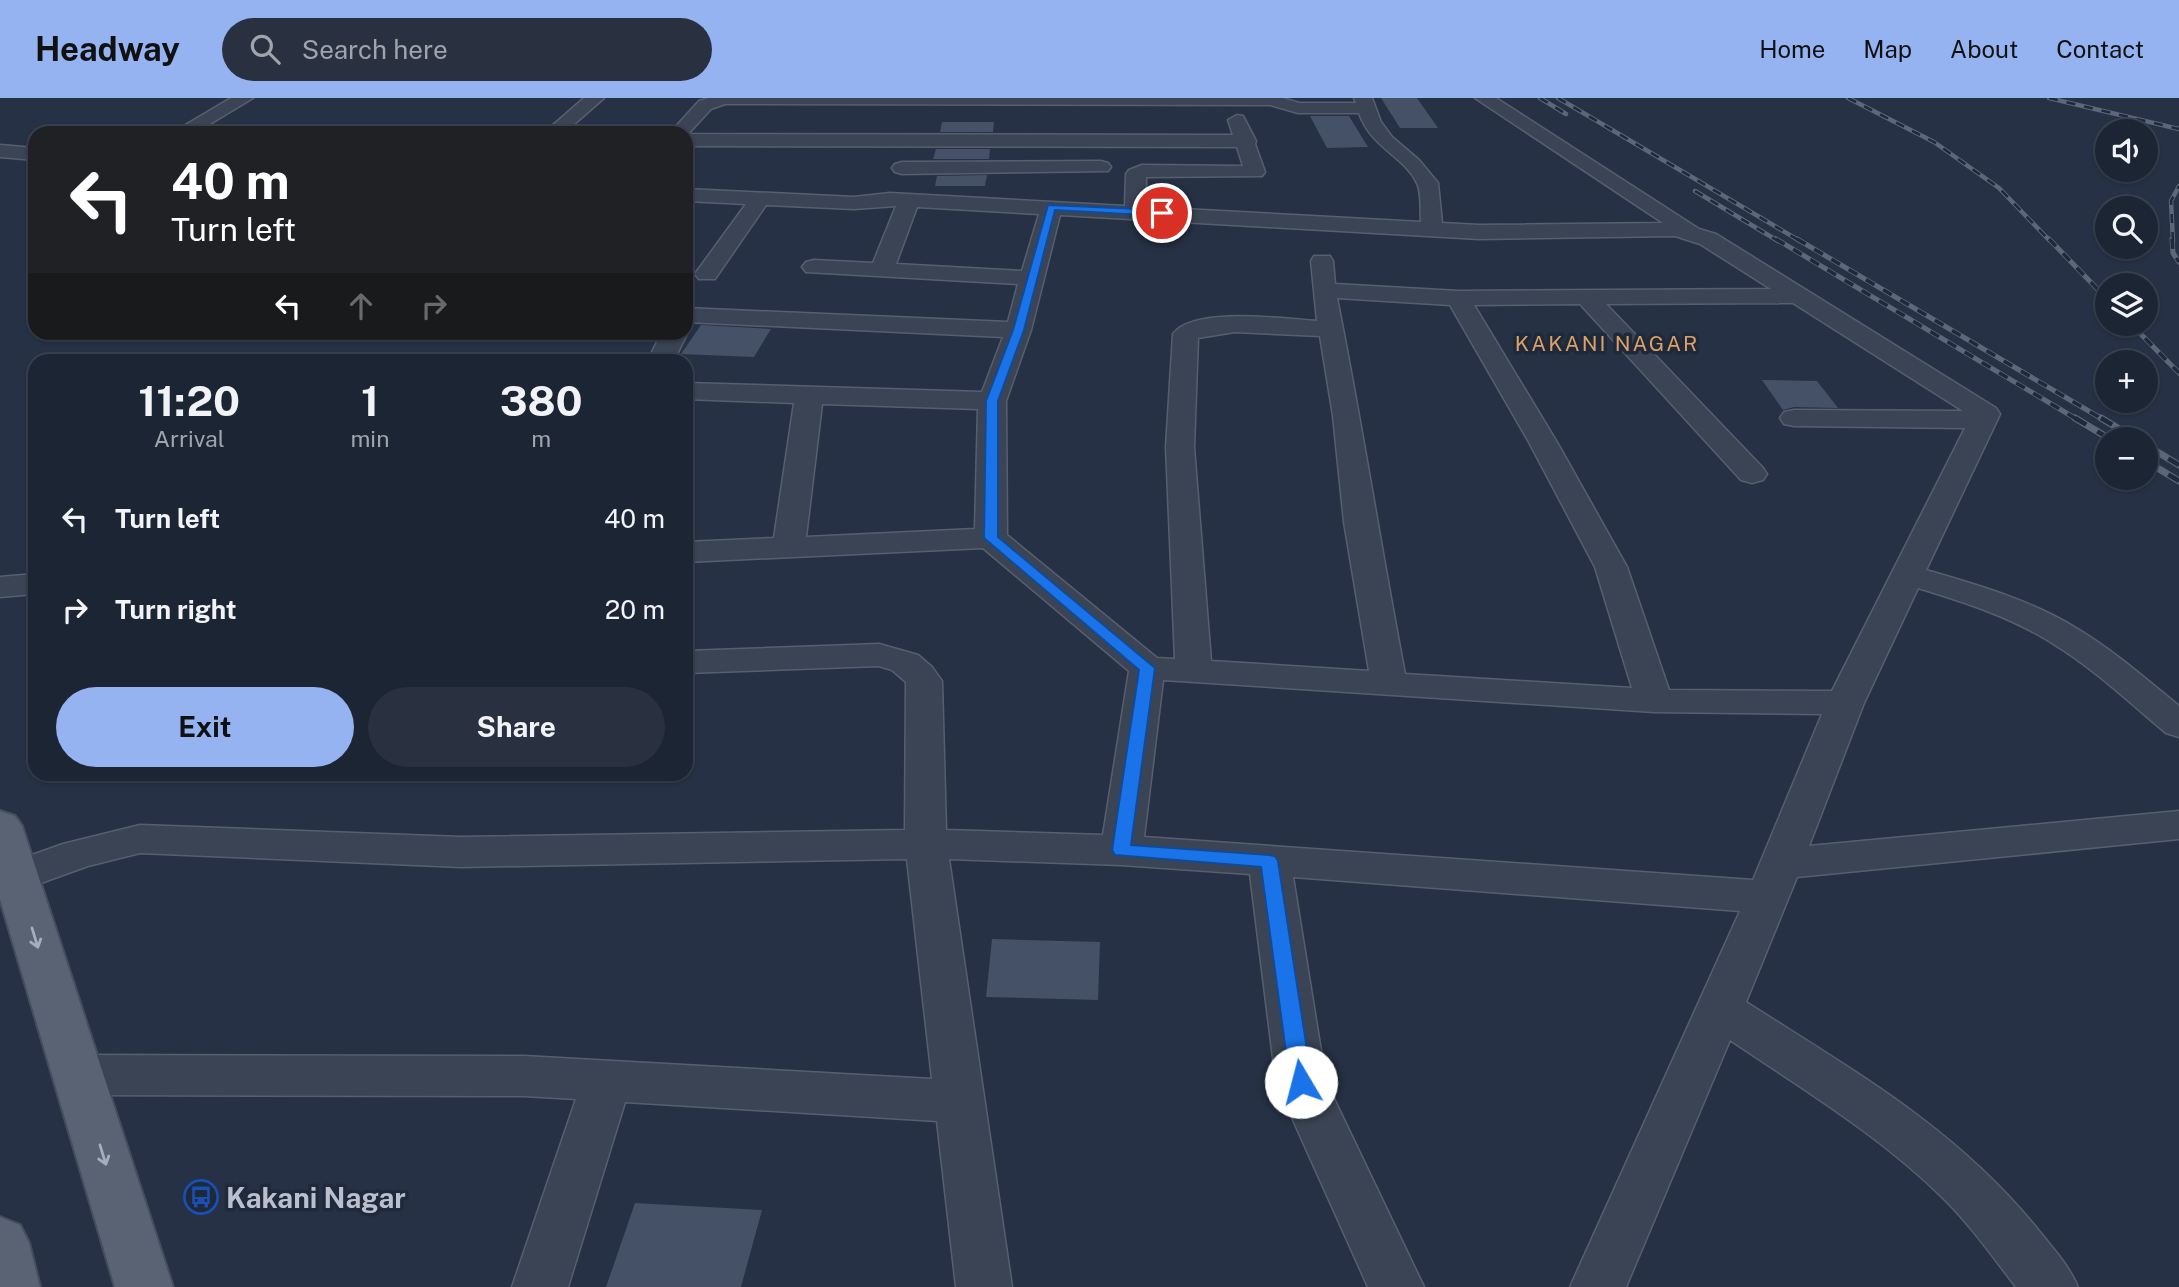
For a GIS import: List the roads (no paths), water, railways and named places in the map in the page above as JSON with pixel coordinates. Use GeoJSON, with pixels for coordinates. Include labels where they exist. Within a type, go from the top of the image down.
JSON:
{"type":"FeatureCollection","features":[{"type":"Feature","properties":{"kind":"main road"},"geometry":{"type":"LineString","coordinates":[[0,826],[144,1287]]}},
{"type":"Feature","properties":{"kind":"main road"},"geometry":{"type":"LineString","coordinates":[[0,1243],[10,1287]]}},
{"type":"Feature","properties":{"kind":"street"},"geometry":{"type":"LineString","coordinates":[[194,126],[244,98]]}},
{"type":"Feature","properties":{"kind":"street"},"geometry":{"type":"LineString","coordinates":[[561,126],[595,98]]}},
{"type":"Feature","properties":{"kind":"street"},"geometry":{"type":"LineString","coordinates":[[1484,98],[1692,233]]}},
{"type":"Feature","properties":{"kind":"street"},"geometry":{"type":"LineString","coordinates":[[686,126],[705,105],[724,99],[1247,141]]}},
{"type":"Feature","properties":{"kind":"street"},"geometry":{"type":"LineString","coordinates":[[693,139],[920,116],[1229,100],[1280,100],[1298,108],[1365,103],[1372,123],[1385,141],[1412,164],[1428,183],[1432,230]]}},
{"type":"Feature","properties":{"kind":"street"},"geometry":{"type":"LineString","coordinates":[[1135,211],[1136,174],[1150,170],[1255,172],[1247,141],[1229,100]]}},
{"type":"Feature","properties":{"kind":"street"},"geometry":{"type":"LineString","coordinates":[[882,270],[899,200],[902,168],[920,116]]}},
{"type":"Feature","properties":{"kind":"street"},"geometry":{"type":"LineString","coordinates":[[0,136],[28,138]]}},
{"type":"Feature","properties":{"kind":"street"},"geometry":{"type":"LineString","coordinates":[[0,151],[28,154]]}},
{"type":"Feature","properties":{"kind":"street"},"geometry":{"type":"LineString","coordinates":[[902,168],[1101,167]]}},
{"type":"Feature","properties":{"kind":"street"},"geometry":{"type":"LineString","coordinates":[[693,182],[861,191],[899,200]]}},
{"type":"Feature","properties":{"kind":"street"},"geometry":{"type":"LineString","coordinates":[[693,195],[854,203],[899,200],[1523,233],[1661,227],[1708,239],[1986,414],[1846,702],[1775,881],[1598,1287]]}},
{"type":"Feature","properties":{"kind":"street"},"geometry":{"type":"LineString","coordinates":[[697,273],[760,199]]}},
{"type":"Feature","properties":{"kind":"street"},"geometry":{"type":"LineString","coordinates":[[991,538],[992,401],[1018,330],[1051,207]]}},
{"type":"Feature","properties":{"kind":"street"},"geometry":{"type":"LineString","coordinates":[[814,267],[1032,278]]}},
{"type":"Feature","properties":{"kind":"street"},"geometry":{"type":"LineString","coordinates":[[1389,685],[1360,522],[1347,416],[1323,276],[1458,298],[1798,296]]}},
{"type":"Feature","properties":{"kind":"street"},"geometry":{"type":"LineString","coordinates":[[1458,298],[1544,444],[1611,567],[1654,701]]}},
{"type":"Feature","properties":{"kind":"street"},"geometry":{"type":"LineString","coordinates":[[1588,299],[1752,474]]}},
{"type":"Feature","properties":{"kind":"street"},"geometry":{"type":"LineString","coordinates":[[693,313],[1018,330]]}},
{"type":"Feature","properties":{"kind":"street"},"geometry":{"type":"LineString","coordinates":[[1194,672],[1180,447],[1186,334],[1196,328],[1216,324],[1331,330]]}},
{"type":"Feature","properties":{"kind":"street"},"geometry":{"type":"LineString","coordinates":[[693,391],[992,401]]}},
{"type":"Feature","properties":{"kind":"street"},"geometry":{"type":"LineString","coordinates":[[789,547],[808,395]]}},
{"type":"Feature","properties":{"kind":"street"},"geometry":{"type":"LineString","coordinates":[[1794,418],[1982,421]]}},
{"type":"Feature","properties":{"kind":"street"},"geometry":{"type":"LineString","coordinates":[[693,552],[991,538],[1147,668],[1654,701],[1846,702]]}},
{"type":"Feature","properties":{"kind":"street"},"geometry":{"type":"LineString","coordinates":[[1907,575],[1956,588],[2028,617],[2063,635],[2179,725]]}},
{"type":"Feature","properties":{"kind":"street"},"geometry":{"type":"LineString","coordinates":[[693,662],[879,655],[901,658],[914,667],[924,681],[926,844],[984,1287]]}},
{"type":"Feature","properties":{"kind":"street"},"geometry":{"type":"LineString","coordinates":[[1121,850],[1147,668]]}},
{"type":"Feature","properties":{"kind":"street"},"geometry":{"type":"LineString","coordinates":[[16,877],[78,855],[141,839],[461,852],[926,844],[1121,850],[1269,861],[1775,881],[2179,825]]}},
{"type":"Feature","properties":{"kind":"street"},"geometry":{"type":"LineString","coordinates":[[1269,861],[1301,1082],[1396,1287]]}},
{"type":"Feature","properties":{"kind":"street"},"geometry":{"type":"LineString","coordinates":[[1718,1009],[1877,1113],[1918,1143],[1965,1186],[2050,1287]]}},
{"type":"Feature","properties":{"kind":"street"},"geometry":{"type":"LineString","coordinates":[[78,1075],[510,1076],[961,1102]]}},
{"type":"Feature","properties":{"kind":"street"},"geometry":{"type":"LineString","coordinates":[[540,1287],[607,1081]]}},
{"type":"Feature","properties":{"kind":"railway"},"geometry":{"type":"LineString","coordinates":[[1540,98],[1566,114]]}},
{"type":"Feature","properties":{"kind":"railway"},"geometry":{"type":"LineString","coordinates":[[1558,98],[1800,241]]}},
{"type":"Feature","properties":{"kind":"railway"},"geometry":{"type":"LineString","coordinates":[[1848,98],[1934,142],[1999,188],[2050,241]]}},
{"type":"Feature","properties":{"kind":"railway"},"geometry":{"type":"LineString","coordinates":[[2049,98],[2179,129]]}},
{"type":"Feature","properties":{"kind":"railway"},"geometry":{"type":"LineString","coordinates":[[2173,241],[2171,201],[2179,186]]}},
{"type":"Feature","properties":{"kind":"railway"},"geometry":{"type":"LineString","coordinates":[[1695,191],[1778,241]]}},
{"type":"Feature","properties":{"kind":"railway"},"geometry":{"type":"LineString","coordinates":[[1776,239],[2078,420]]}},
{"type":"Feature","properties":{"kind":"railway"},"geometry":{"type":"LineString","coordinates":[[1797,239],[2104,420]]}},
{"type":"Feature","properties":{"kind":"railway"},"geometry":{"type":"LineString","coordinates":[[2049,239],[2095,287]]}},
{"type":"Feature","properties":{"kind":"railway"},"geometry":{"type":"LineString","coordinates":[[2172,239],[2173,253],[2179,262]]}},
{"type":"Feature","properties":{"kind":"railway"},"geometry":{"type":"LineString","coordinates":[[2143,336],[2179,373]]}},
{"type":"Feature","properties":{"kind":"railway"},"geometry":{"type":"LineString","coordinates":[[2075,418],[2095,430]]}},
{"type":"Feature","properties":{"kind":"railway"},"geometry":{"type":"LineString","coordinates":[[2101,418],[2116,427]]}},
{"type":"Feature","properties":{"kind":"railway"},"geometry":{"type":"LineString","coordinates":[[2158,452],[2179,465]]}},
{"type":"Feature","properties":{"kind":"railway"},"geometry":{"type":"LineString","coordinates":[[2158,468],[2179,481]]}},
{"type":"Feature","properties":{"kind":"place","name":"Kakani Nagar"},"geometry":{"type":"Point","coordinates":[201,1197]}},
{"type":"Feature","properties":{"kind":"district","name":"KAKANI NAGAR"},"geometry":{"type":"Point","coordinates":[1607,343]}}]}
